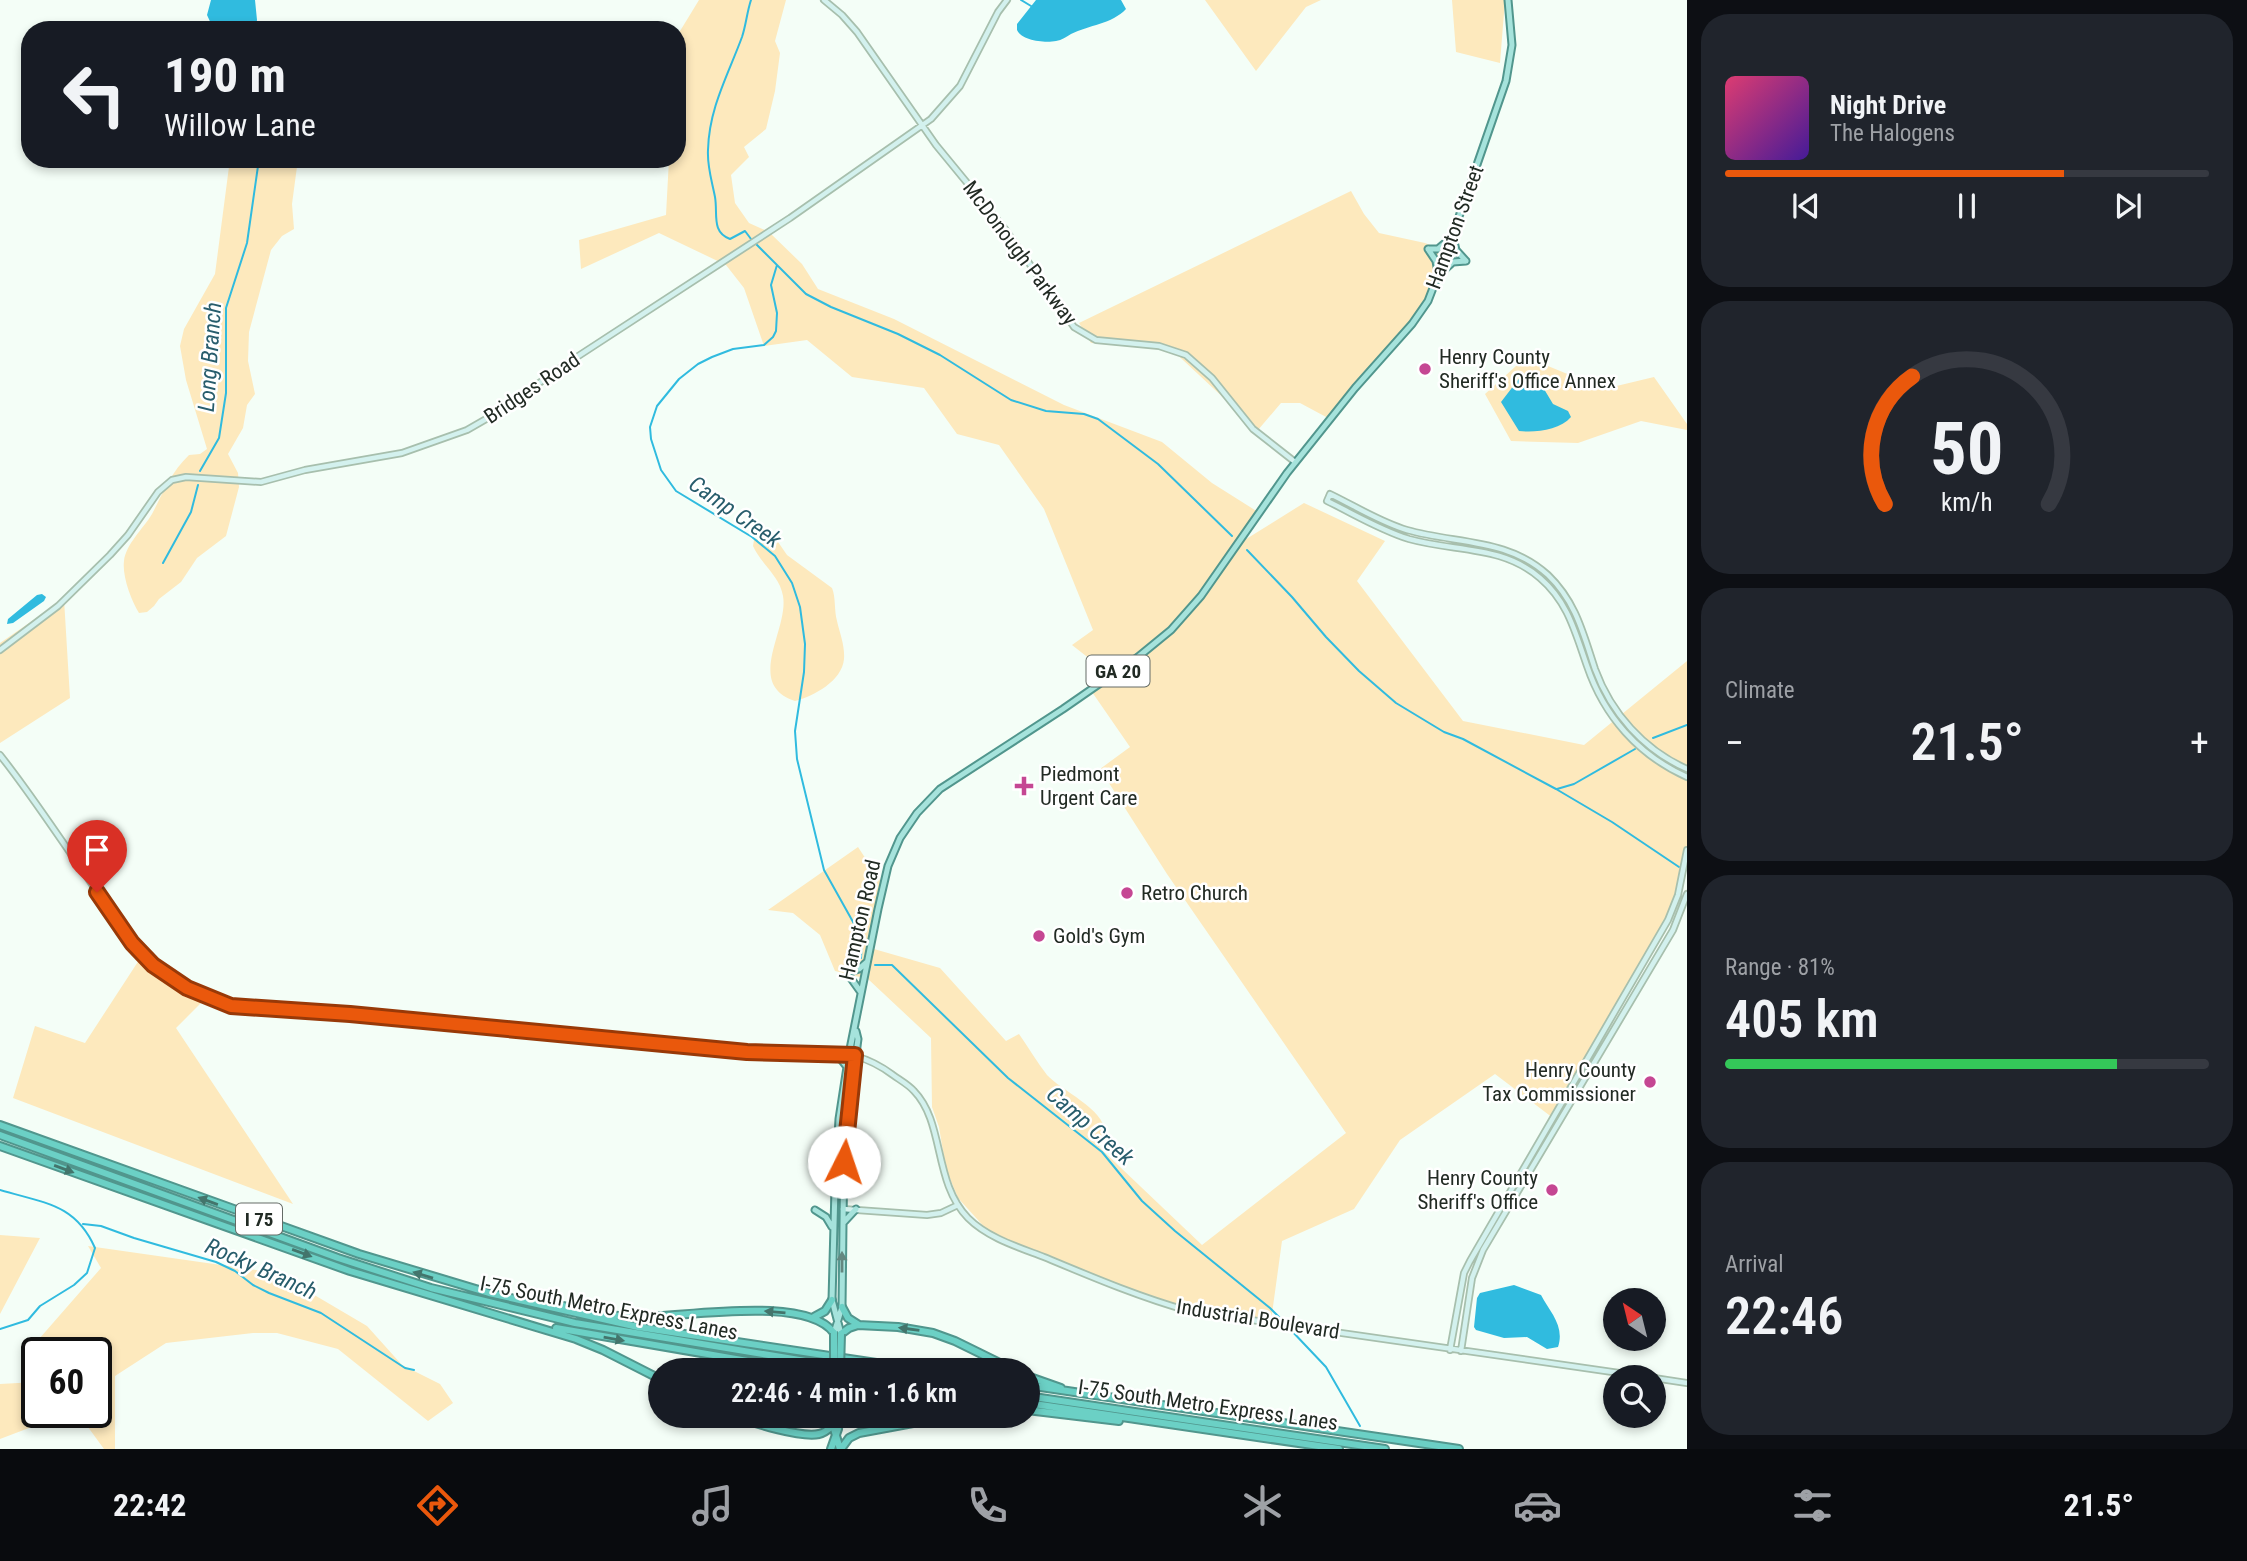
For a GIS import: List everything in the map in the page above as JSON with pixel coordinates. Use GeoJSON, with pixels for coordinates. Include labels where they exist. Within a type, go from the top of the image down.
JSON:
{"type":"FeatureCollection","features":[{"type":"Feature","properties":{"kind":"highway","name":"I 75"},"geometry":{"type":"LineString","coordinates":[[0,1125],[359,1254],[489,1293],[638,1327],[843,1358]]}},
{"type":"Feature","properties":{"kind":"highway","name":"I-75 South Metro Express Lanes"},"geometry":{"type":"LineString","coordinates":[[0,1135],[338,1258],[442,1291],[588,1326],[786,1358]]}},
{"type":"Feature","properties":{"kind":"highway","name":"I 75"},"geometry":{"type":"LineString","coordinates":[[0,1146],[417,1293],[523,1322],[723,1358]]}},
{"type":"Feature","properties":{"kind":"highway"},"geometry":{"type":"LineString","coordinates":[[489,1293],[626,1317],[754,1311],[813,1318],[826,1323],[838,1334],[852,1326],[898,1327],[933,1333],[990,1358]]}},
{"type":"Feature","properties":{"kind":"highway"},"geometry":{"type":"LineString","coordinates":[[813,1318],[825,1311],[832,1300]]}},
{"type":"Feature","properties":{"kind":"highway"},"geometry":{"type":"LineString","coordinates":[[842,1307],[848,1318],[861,1325]]}},
{"type":"Feature","properties":{"kind":"highway"},"geometry":{"type":"LineString","coordinates":[[523,1322],[589,1344],[648,1374]]}},
{"type":"Feature","properties":{"kind":"highway","name":"Hampton Road"},"geometry":{"type":"LineString","coordinates":[[835,1358],[838,1334]]}},
{"type":"Feature","properties":{"kind":"highway","name":"Hampton Road"},"geometry":{"type":"LineString","coordinates":[[838,1334],[840,1358]]}},
{"type":"Feature","properties":{"kind":"highway"},"geometry":{"type":"LineString","coordinates":[[1040,1381],[1069,1392]]}},
{"type":"Feature","properties":{"kind":"highway"},"geometry":{"type":"LineString","coordinates":[[1040,1387],[1459,1449]]}},
{"type":"Feature","properties":{"kind":"highway","name":"I-75 South Metro Express Lanes"},"geometry":{"type":"LineString","coordinates":[[1040,1398],[1385,1449]]}},
{"type":"Feature","properties":{"kind":"highway"},"geometry":{"type":"LineString","coordinates":[[1040,1405],[1339,1449]]}},
{"type":"Feature","properties":{"kind":"highway"},"geometry":{"type":"LineString","coordinates":[[1040,1411],[1170,1424]]}},
{"type":"Feature","properties":{"kind":"highway"},"geometry":{"type":"LineString","coordinates":[[776,1428],[814,1435],[830,1449],[836,1435]]}},
{"type":"Feature","properties":{"kind":"highway"},"geometry":{"type":"LineString","coordinates":[[814,1435],[826,1432],[829,1428]]}},
{"type":"Feature","properties":{"kind":"highway"},"geometry":{"type":"LineString","coordinates":[[836,1428],[840,1449]]}},
{"type":"Feature","properties":{"kind":"highway"},"geometry":{"type":"LineString","coordinates":[[845,1428],[859,1433]]}},
{"type":"Feature","properties":{"kind":"highway"},"geometry":{"type":"LineString","coordinates":[[840,1449],[849,1438],[859,1433],[886,1428]]}},
{"type":"Feature","properties":{"kind":"main road","name":"Hampton Street"},"geometry":{"type":"LineString","coordinates":[[1252,524],[1295,462],[1412,324],[1428,301],[1453,236],[1510,66],[1512,45],[1508,0]]}},
{"type":"Feature","properties":{"kind":"main road"},"geometry":{"type":"LineString","coordinates":[[1453,236],[1456,250],[1466,261],[1453,262],[1438,276],[1436,261],[1428,249],[1438,249],[1453,236]]}},
{"type":"Feature","properties":{"kind":"main road","name":"Hampton Road"},"geometry":{"type":"LineString","coordinates":[[838,1319],[842,1307],[844,1143],[855,1024],[888,866],[900,838],[916,813],[960,775],[1073,703],[1161,638],[1201,596],[1252,524]]}},
{"type":"Feature","properties":{"kind":"main road"},"geometry":{"type":"LineString","coordinates":[[861,993],[850,974],[867,962]]}},
{"type":"Feature","properties":{"kind":"main road","name":"Hampton Road"},"geometry":{"type":"LineString","coordinates":[[838,1334],[838,1319],[832,1300],[837,1140],[847,1067],[858,1040],[855,1024]]}},
{"type":"Feature","properties":{"kind":"main road"},"geometry":{"type":"LineString","coordinates":[[830,1053],[839,1056],[847,1067]]}},
{"type":"Feature","properties":{"kind":"main road"},"geometry":{"type":"LineString","coordinates":[[842,1224],[856,1209]]}},
{"type":"Feature","properties":{"kind":"main road"},"geometry":{"type":"LineString","coordinates":[[815,1210],[829,1220],[833,1230]]}},
{"type":"Feature","properties":{"kind":"street","name":"McDonough Parkway"},"geometry":{"type":"LineString","coordinates":[[824,0],[853,27],[922,126],[999,221],[1074,327],[1096,340],[1159,346],[1186,355],[1212,377],[1253,429],[1295,462]]}},
{"type":"Feature","properties":{"kind":"street","name":"Bridges Road"},"geometry":{"type":"LineString","coordinates":[[0,650],[58,606],[110,555],[168,482],[186,477],[261,482],[304,470],[402,453],[467,430],[500,411],[922,126],[960,86],[998,12],[1007,0]]}},
{"type":"Feature","properties":{"kind":"street"},"geometry":{"type":"LineString","coordinates":[[1687,769],[1649,745],[1619,713],[1599,679],[1578,616],[1564,592],[1541,569],[1494,545],[1425,535],[1399,527],[1330,494],[1327,501],[1408,538],[1500,555],[1530,570],[1551,589],[1567,611],[1597,691],[1617,723],[1650,756],[1687,777]]}},
{"type":"Feature","properties":{"kind":"street"},"geometry":{"type":"LineString","coordinates":[[0,755],[132,943],[169,977],[215,1002],[231,1006],[350,1014],[747,1052],[853,1055]]}},
{"type":"Feature","properties":{"kind":"street"},"geometry":{"type":"LineString","coordinates":[[1450,1350],[1464,1273],[1493,1218],[1668,920],[1678,895],[1687,850]]}},
{"type":"Feature","properties":{"kind":"street"},"geometry":{"type":"LineString","coordinates":[[1461,1351],[1472,1278],[1483,1250],[1673,930],[1687,894]]}},
{"type":"Feature","properties":{"kind":"street","name":"Industrial Boulevard"},"geometry":{"type":"LineString","coordinates":[[853,1055],[879,1065],[914,1091],[925,1108],[947,1184],[958,1205],[975,1224],[998,1238],[1149,1300],[1189,1311],[1603,1371]]}},
{"type":"Feature","properties":{"kind":"street"},"geometry":{"type":"LineString","coordinates":[[843,1209],[928,1216],[958,1205]]}},
{"type":"Feature","properties":{"kind":"street"},"geometry":{"type":"LineString","coordinates":[[1666,1380],[1687,1384]]}},
{"type":"Feature","properties":{"kind":"shaded area"},"geometry":{"type":"Polygon","coordinates":[[[699,0],[786,0],[775,41],[780,53],[766,129],[744,147],[749,157],[731,175],[735,203],[749,223],[769,232],[802,264],[818,289],[894,319],[1064,405],[1162,442],[1212,483],[1258,512],[1243,541],[1304,503],[1385,541],[1357,581],[1463,721],[1584,745],[1687,661],[1687,859],[1666,931],[1553,1118],[1495,1074],[1400,1140],[1354,1209],[1282,1241],[1271,1321],[1189,1309],[1019,1249],[987,1230],[958,1198],[946,1169],[939,1127],[932,1107],[931,1038],[868,979],[835,971],[820,935],[793,913],[768,910],[858,847],[885,888],[874,949],[940,968],[1006,1041],[1019,1034],[1047,1075],[1098,1116],[1104,1126],[1105,1136],[1099,1147],[1202,1245],[1346,1133],[1167,874],[1100,769],[1130,747],[1092,692],[1107,681],[1095,663],[1072,645],[1093,630],[1044,509],[999,445],[957,434],[924,388],[852,377],[807,340],[764,346],[744,288],[726,265],[659,233],[581,269],[579,240],[666,215],[669,168],[686,168],[686,21],[699,0]]]}},
{"type":"Feature","properties":{"kind":"shaded area"},"geometry":{"type":"Polygon","coordinates":[[[1205,0],[1321,0],[1306,7],[1256,71],[1205,0]]]}},
{"type":"Feature","properties":{"kind":"shaded area"},"geometry":{"type":"Polygon","coordinates":[[[1452,0],[1505,0],[1500,63],[1456,52],[1452,0]]]}},
{"type":"Feature","properties":{"kind":"shaded area"},"geometry":{"type":"Polygon","coordinates":[[[229,168],[297,168],[292,204],[294,229],[282,236],[271,250],[249,332],[248,361],[255,394],[247,405],[243,428],[228,454],[238,473],[239,487],[226,536],[197,558],[181,582],[154,606],[147,612],[139,613],[126,581],[125,555],[152,514],[177,468],[189,455],[200,454],[207,449],[186,380],[180,346],[184,329],[215,274],[229,168]]]}},
{"type":"Feature","properties":{"kind":"shaded area"},"geometry":{"type":"Polygon","coordinates":[[[1351,191],[1379,233],[1425,243],[1448,252],[1429,303],[1400,343],[1328,418],[1300,403],[1281,403],[1258,430],[1169,347],[1091,343],[1079,323],[1351,191]]]}},
{"type":"Feature","properties":{"kind":"shaded area"},"geometry":{"type":"Polygon","coordinates":[[[1526,357],[1604,389],[1654,377],[1687,424],[1687,430],[1641,421],[1578,443],[1511,441],[1485,394],[1526,357]]]}},
{"type":"Feature","properties":{"kind":"shaded area"},"geometry":{"type":"Polygon","coordinates":[[[766,535],[776,539],[787,555],[832,588],[843,645],[842,667],[833,681],[795,701],[780,693],[772,682],[770,669],[783,610],[783,596],[778,582],[753,546],[754,540],[766,535]]]}},
{"type":"Feature","properties":{"kind":"shaded area"},"geometry":{"type":"Polygon","coordinates":[[[64,599],[70,698],[0,743],[0,643],[64,599]]]}},
{"type":"Feature","properties":{"kind":"shaded area"},"geometry":{"type":"Polygon","coordinates":[[[143,954],[172,981],[208,996],[176,1028],[293,1204],[13,1098],[35,1026],[85,1043],[143,954]]]}},
{"type":"Feature","properties":{"kind":"shaded area"},"geometry":{"type":"Polygon","coordinates":[[[0,1235],[40,1238],[0,1314],[0,1235]]]}},
{"type":"Feature","properties":{"kind":"shaded area"},"geometry":{"type":"Polygon","coordinates":[[[88,1246],[277,1273],[367,1326],[402,1365],[440,1384],[453,1403],[428,1421],[338,1349],[277,1333],[253,1333],[166,1343],[115,1376],[115,1449],[104,1449],[89,1428],[112,1428],[112,1337],[41,1337],[101,1268],[88,1246]]]}},
{"type":"Feature","properties":{"kind":"shaded area"},"geometry":{"type":"Polygon","coordinates":[[[21,1383],[21,1428],[29,1428],[0,1439],[0,1384],[21,1383]]]}},
{"type":"Feature","properties":{"kind":"water"},"geometry":{"type":"Polygon","coordinates":[[[211,0],[255,0],[257,21],[210,21],[207,15],[211,0]]]}},
{"type":"Feature","properties":{"kind":"water"},"geometry":{"type":"Polygon","coordinates":[[[1036,0],[1121,0],[1126,9],[1114,18],[1060,40],[1040,41],[1024,37],[1017,30],[1017,24],[1036,0]]]}},
{"type":"Feature","properties":{"kind":"water"},"geometry":{"type":"Polygon","coordinates":[[[1526,373],[1541,384],[1553,404],[1568,411],[1571,417],[1547,430],[1519,431],[1501,402],[1526,373]]]}},
{"type":"Feature","properties":{"kind":"water"},"geometry":{"type":"Polygon","coordinates":[[[37,595],[46,597],[44,601],[13,623],[7,624],[8,619],[37,595]]]}},
{"type":"Feature","properties":{"kind":"water"},"geometry":{"type":"Polygon","coordinates":[[[1514,1285],[1541,1295],[1560,1332],[1558,1347],[1547,1349],[1527,1337],[1504,1338],[1476,1330],[1477,1298],[1480,1293],[1514,1285]]]}},
{"type":"Feature","properties":{"kind":"waterway","name":"Camp Creek"},"geometry":{"type":"LineString","coordinates":[[751,0],[742,37],[712,120],[708,156],[720,232],[730,239],[745,231],[751,239]]}},
{"type":"Feature","properties":{"kind":"waterway"},"geometry":{"type":"LineString","coordinates":[[1021,0],[1031,6]]}},
{"type":"Feature","properties":{"kind":"waterway","name":"Long Branch"},"geometry":{"type":"LineString","coordinates":[[200,471],[219,438],[226,393],[226,308],[247,243],[258,168]]}},
{"type":"Feature","properties":{"kind":"waterway"},"geometry":{"type":"LineString","coordinates":[[756,244],[806,294],[940,355],[1011,400],[1046,411],[1084,414],[1098,419],[1158,464],[1232,536]]}},
{"type":"Feature","properties":{"kind":"waterway","name":"Camp Creek"},"geometry":{"type":"LineString","coordinates":[[777,265],[771,285],[777,313],[773,337],[764,345],[733,349],[712,357],[679,379],[657,406],[650,427],[651,439],[661,470],[676,491],[752,537],[775,556],[792,583],[800,607],[805,644],[804,672],[795,731],[797,759],[824,870],[862,938],[861,958]]}},
{"type":"Feature","properties":{"kind":"waterway","name":"Long Branch"},"geometry":{"type":"LineString","coordinates":[[163,563],[191,512],[198,485]]}},
{"type":"Feature","properties":{"kind":"waterway"},"geometry":{"type":"LineString","coordinates":[[1247,550],[1359,671],[1396,703],[1444,732],[1463,739],[1556,789],[1612,822],[1679,867]]}},
{"type":"Feature","properties":{"kind":"waterway"},"geometry":{"type":"LineString","coordinates":[[1653,738],[1687,725]]}},
{"type":"Feature","properties":{"kind":"waterway"},"geometry":{"type":"LineString","coordinates":[[1557,789],[1574,784],[1635,749]]}},
{"type":"Feature","properties":{"kind":"waterway","name":"Camp Creek"},"geometry":{"type":"LineString","coordinates":[[875,965],[892,965],[1008,1078],[1102,1152],[1142,1201],[1282,1320]]}},
{"type":"Feature","properties":{"kind":"waterway"},"geometry":{"type":"LineString","coordinates":[[0,1190],[44,1202],[67,1213],[87,1233],[95,1248],[87,1273],[74,1285],[40,1306],[28,1320],[0,1329]]}},
{"type":"Feature","properties":{"kind":"waterway","name":"Rocky Branch"},"geometry":{"type":"LineString","coordinates":[[83,1224],[101,1226],[216,1262],[269,1293],[321,1313],[405,1368],[414,1370]]}},
{"type":"Feature","properties":{"kind":"waterway","name":"Camp Creek"},"geometry":{"type":"LineString","coordinates":[[1289,1328],[1326,1367],[1360,1426]]}},
{"type":"Feature","properties":{"kind":"place","name":"Henry County Sheriff's Office Annex"},"geometry":{"type":"Point","coordinates":[1425,369]}},
{"type":"Feature","properties":{"kind":"place","name":"Piedmont Urgent Care"},"geometry":{"type":"Point","coordinates":[1024,786]}},
{"type":"Feature","properties":{"kind":"place","name":"Retro Church"},"geometry":{"type":"Point","coordinates":[1127,893]}},
{"type":"Feature","properties":{"kind":"place","name":"Gold's Gym"},"geometry":{"type":"Point","coordinates":[1039,936]}},
{"type":"Feature","properties":{"kind":"place","name":"Henry County Tax Commissioner"},"geometry":{"type":"Point","coordinates":[1650,1082]}},
{"type":"Feature","properties":{"kind":"place","name":"Henry County Sheriff's Office"},"geometry":{"type":"Point","coordinates":[1552,1190]}},
{"type":"Feature","properties":{"kind":"route"},"geometry":{"type":"LineString","coordinates":[[97,892],[132,943],[153,965],[206,998],[231,1006],[350,1014],[747,1052],[855,1055],[846,1119],[844,1162]]}}]}
